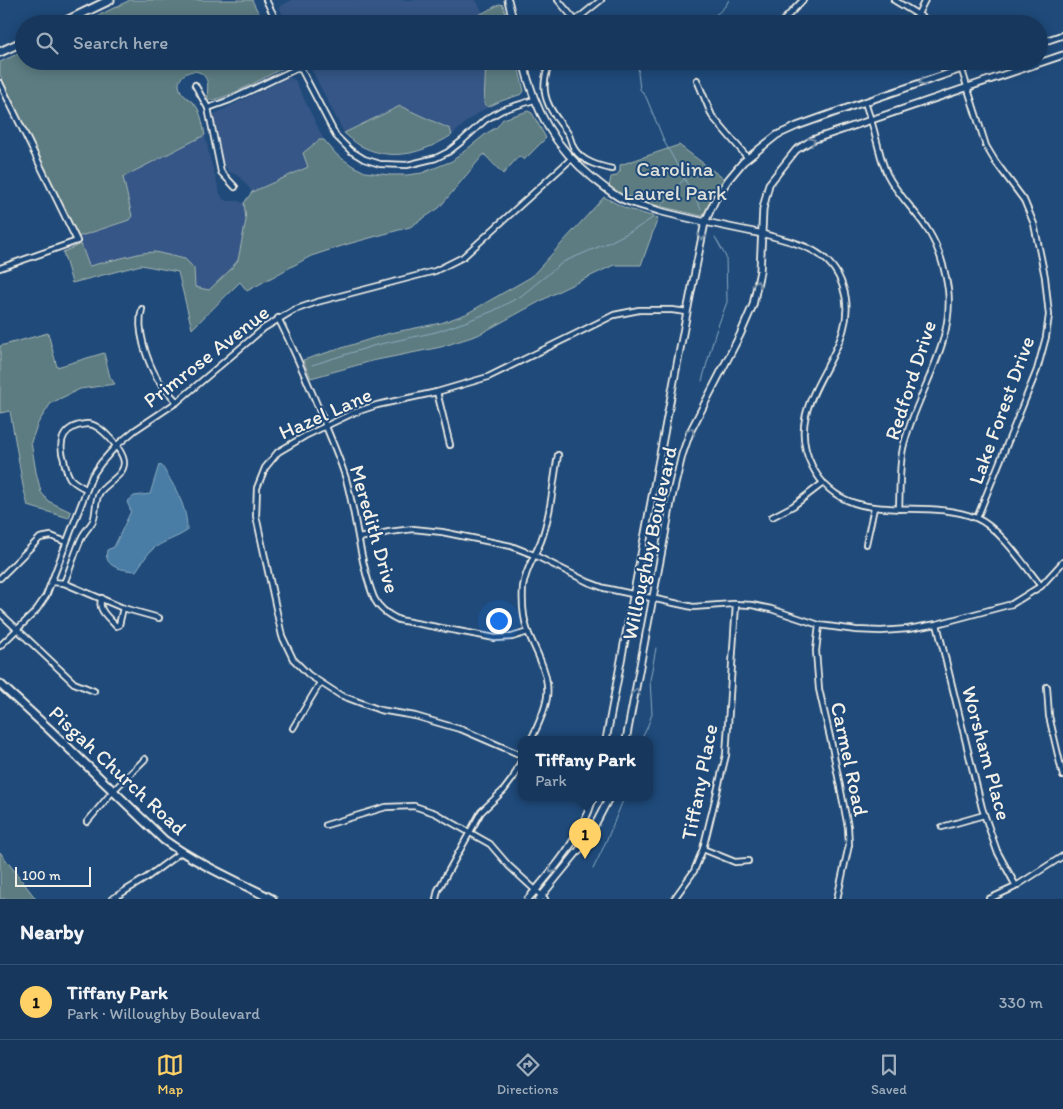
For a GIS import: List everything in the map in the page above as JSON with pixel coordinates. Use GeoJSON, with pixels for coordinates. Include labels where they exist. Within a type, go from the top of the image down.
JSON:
{"type":"FeatureCollection","features":[{"type":"Feature","properties":{"kind":"main road"},"geometry":{"type":"LineString","coordinates":[[75,15],[93,4],[110,0]]}},
{"type":"Feature","properties":{"kind":"main road"},"geometry":{"type":"LineString","coordinates":[[0,52],[15,45]]}},
{"type":"Feature","properties":{"kind":"main road","name":"Pisgah Church Road"},"geometry":{"type":"LineString","coordinates":[[0,684],[164,840],[219,874],[272,899]]}},
{"type":"Feature","properties":{"kind":"street"},"geometry":{"type":"LineString","coordinates":[[266,0],[274,15]]}},
{"type":"Feature","properties":{"kind":"street"},"geometry":{"type":"LineString","coordinates":[[508,0],[512,15]]}},
{"type":"Feature","properties":{"kind":"street"},"geometry":{"type":"LineString","coordinates":[[558,0],[568,15]]}},
{"type":"Feature","properties":{"kind":"street"},"geometry":{"type":"LineString","coordinates":[[582,15],[601,0]]}},
{"type":"Feature","properties":{"kind":"street"},"geometry":{"type":"LineString","coordinates":[[789,15],[803,0]]}},
{"type":"Feature","properties":{"kind":"street"},"geometry":{"type":"LineString","coordinates":[[894,0],[918,14],[926,0]]}},
{"type":"Feature","properties":{"kind":"street"},"geometry":{"type":"LineString","coordinates":[[1048,40],[1063,36]]}},
{"type":"Feature","properties":{"kind":"street","name":"Willoughby Boulevard"},"geometry":{"type":"LineString","coordinates":[[1048,60],[1063,55]]}},
{"type":"Feature","properties":{"kind":"street"},"geometry":{"type":"LineString","coordinates":[[208,108],[230,100],[294,70]]}},
{"type":"Feature","properties":{"kind":"street"},"geometry":{"type":"LineString","coordinates":[[302,70],[336,136],[351,151],[364,159],[380,164],[407,165],[436,158],[462,142],[485,120],[502,110],[534,100]]}},
{"type":"Feature","properties":{"kind":"street"},"geometry":{"type":"LineString","coordinates":[[526,70],[534,100],[550,133],[571,159],[601,185],[624,199],[673,215],[802,244],[832,265],[840,278],[846,294],[846,323],[842,338],[810,398],[804,424],[805,446],[812,466],[823,483],[836,494],[857,505],[874,508],[944,510],[977,518],[1014,550],[1041,586]]}},
{"type":"Feature","properties":{"kind":"street"},"geometry":{"type":"LineString","coordinates":[[548,70],[545,80],[546,95],[550,109],[569,134],[575,150],[583,158],[599,166],[612,169]]}},
{"type":"Feature","properties":{"kind":"street","name":"Willoughby Boulevard"},"geometry":{"type":"LineString","coordinates":[[607,736],[705,222],[715,200],[728,180],[748,158],[777,135],[797,126],[959,70]]}},
{"type":"Feature","properties":{"kind":"street","name":"Lake Forest Drive"},"geometry":{"type":"LineString","coordinates":[[962,70],[986,146],[1024,200],[1034,224],[1045,277],[1049,315],[1046,337],[1037,370],[977,518]]}},
{"type":"Feature","properties":{"kind":"street","name":"Willoughby Boulevard"},"geometry":{"type":"LineString","coordinates":[[627,736],[682,455],[690,432],[740,335],[753,305],[760,270],[763,209],[769,184],[796,150],[812,140],[1018,70]]}},
{"type":"Feature","properties":{"kind":"street"},"geometry":{"type":"LineString","coordinates":[[697,80],[703,99],[712,116],[748,158]]}},
{"type":"Feature","properties":{"kind":"street"},"geometry":{"type":"LineString","coordinates":[[0,83],[76,241],[0,268]]}},
{"type":"Feature","properties":{"kind":"street"},"geometry":{"type":"LineString","coordinates":[[195,85],[208,108],[221,172],[235,187]]}},
{"type":"Feature","properties":{"kind":"street","name":"Redford Drive"},"geometry":{"type":"LineString","coordinates":[[865,102],[879,153],[887,173],[896,190],[929,232],[942,258],[948,291],[948,312],[944,336],[903,449],[899,509]]}},
{"type":"Feature","properties":{"kind":"street","name":"Primrose Avenue"},"geometry":{"type":"LineString","coordinates":[[0,646],[35,612],[46,596],[86,489],[100,463],[116,446],[135,430],[177,402],[278,318],[317,302],[435,271],[463,257],[571,159]]}},
{"type":"Feature","properties":{"kind":"street"},"geometry":{"type":"LineString","coordinates":[[142,309],[140,317],[141,331],[150,364],[158,380],[177,402]]}},
{"type":"Feature","properties":{"kind":"street","name":"Hazel Lane"},"geometry":{"type":"LineString","coordinates":[[518,754],[463,730],[415,716],[380,710],[340,695],[309,675],[294,659],[282,636],[256,516],[257,488],[265,468],[278,452],[305,436],[353,413],[377,405],[437,392],[488,377],[614,315],[639,310],[687,312]]}},
{"type":"Feature","properties":{"kind":"street","name":"Meredith Drive"},"geometry":{"type":"LineString","coordinates":[[278,318],[296,352],[346,479],[368,578],[375,599],[388,615],[399,620],[495,638],[512,637],[528,632]]}},
{"type":"Feature","properties":{"kind":"street"},"geometry":{"type":"LineString","coordinates":[[437,392],[450,445]]}},
{"type":"Feature","properties":{"kind":"street"},"geometry":{"type":"LineString","coordinates":[[64,583],[82,539],[92,522],[100,492],[123,470],[122,454],[116,446],[97,426],[88,424],[66,432],[61,439],[60,449],[70,479],[86,489]]}},
{"type":"Feature","properties":{"kind":"street"},"geometry":{"type":"LineString","coordinates":[[533,736],[541,718],[547,696],[546,681],[540,658],[528,632],[522,604],[523,585],[527,570],[541,541],[547,520],[558,454]]}},
{"type":"Feature","properties":{"kind":"street"},"geometry":{"type":"LineString","coordinates":[[772,517],[793,506],[823,483]]}},
{"type":"Feature","properties":{"kind":"street"},"geometry":{"type":"LineString","coordinates":[[866,544],[874,508]]}},
{"type":"Feature","properties":{"kind":"street"},"geometry":{"type":"LineString","coordinates":[[359,538],[413,529],[442,532],[511,546],[604,588],[693,607],[736,604],[752,605],[771,609],[819,625],[881,631],[937,624],[1012,604],[1041,586],[1063,562]]}},
{"type":"Feature","properties":{"kind":"street"},"geometry":{"type":"LineString","coordinates":[[0,578],[40,538],[52,536],[66,542]]}},
{"type":"Feature","properties":{"kind":"street"},"geometry":{"type":"LineString","coordinates":[[52,582],[64,583],[123,608],[159,618]]}},
{"type":"Feature","properties":{"kind":"street"},"geometry":{"type":"LineString","coordinates":[[102,598],[101,609],[116,626],[119,625],[123,608]]}},
{"type":"Feature","properties":{"kind":"street","name":"Tiffany Place"},"geometry":{"type":"LineString","coordinates":[[674,899],[694,871],[703,849],[726,755],[732,638],[736,604]]}},
{"type":"Feature","properties":{"kind":"street"},"geometry":{"type":"LineString","coordinates":[[0,613],[74,683],[94,691]]}},
{"type":"Feature","properties":{"kind":"street","name":"Worsham Place"},"geometry":{"type":"LineString","coordinates":[[937,624],[984,815],[998,851],[1016,886]]}},
{"type":"Feature","properties":{"kind":"street","name":"Carmel Road"},"geometry":{"type":"LineString","coordinates":[[819,625],[816,651],[819,689],[848,827],[848,845],[837,899]]}},
{"type":"Feature","properties":{"kind":"street"},"geometry":{"type":"LineString","coordinates":[[293,728],[320,683]]}},
{"type":"Feature","properties":{"kind":"street"},"geometry":{"type":"LineString","coordinates":[[1047,687],[1049,716],[1063,776]]}},
{"type":"Feature","properties":{"kind":"street"},"geometry":{"type":"LineString","coordinates":[[87,822],[113,790],[145,759]]}},
{"type":"Feature","properties":{"kind":"street"},"geometry":{"type":"LineString","coordinates":[[436,899],[438,890],[481,812],[504,790],[518,767]]}},
{"type":"Feature","properties":{"kind":"street"},"geometry":{"type":"LineString","coordinates":[[528,899],[571,845],[584,822],[591,801]]}},
{"type":"Feature","properties":{"kind":"street"},"geometry":{"type":"LineString","coordinates":[[326,825],[386,807],[414,806],[435,813],[490,844],[509,866],[536,890],[542,898],[587,840],[607,801]]}},
{"type":"Feature","properties":{"kind":"street"},"geometry":{"type":"LineString","coordinates":[[942,827],[984,815]]}},
{"type":"Feature","properties":{"kind":"street"},"geometry":{"type":"LineString","coordinates":[[703,849],[735,862],[748,861]]}},
{"type":"Feature","properties":{"kind":"street"},"geometry":{"type":"LineString","coordinates":[[112,899],[146,878],[181,852]]}},
{"type":"Feature","properties":{"kind":"street"},"geometry":{"type":"LineString","coordinates":[[989,899],[1016,886],[1063,856]]}},
{"type":"Feature","properties":{"kind":"shaded area"},"geometry":{"type":"Polygon","coordinates":[[[292,0],[476,0],[483,13],[479,15],[283,15],[279,7],[292,0]]]}},
{"type":"Feature","properties":{"kind":"shaded area"},"geometry":{"type":"Polygon","coordinates":[[[312,70],[486,70],[484,104],[488,107],[471,118],[452,135],[450,129],[400,106],[344,133],[312,70]]]}},
{"type":"Feature","properties":{"kind":"shaded area"},"geometry":{"type":"Polygon","coordinates":[[[289,77],[295,80],[324,140],[319,140],[309,167],[252,192],[240,177],[228,171],[224,165],[220,156],[213,117],[214,114],[289,77]]]}},
{"type":"Feature","properties":{"kind":"shaded area"},"geometry":{"type":"Polygon","coordinates":[[[205,135],[223,199],[244,203],[246,220],[238,260],[230,270],[209,290],[195,287],[194,268],[155,252],[142,253],[89,266],[78,237],[130,220],[132,215],[123,177],[205,135]]]}},
{"type":"Feature","properties":{"kind":"shaded area"},"geometry":{"type":"Polygon","coordinates":[[[159,465],[162,466],[171,481],[183,505],[187,531],[154,548],[136,571],[115,567],[108,561],[107,550],[114,547],[131,511],[127,502],[134,496],[150,494],[159,465]]]}},
{"type":"Feature","properties":{"kind":"green space"},"geometry":{"type":"Polygon","coordinates":[[[130,0],[252,0],[260,15],[99,15],[130,0]]]}},
{"type":"Feature","properties":{"kind":"green space"},"geometry":{"type":"Polygon","coordinates":[[[500,4],[503,5],[506,15],[479,15],[500,4]]]}},
{"type":"Feature","properties":{"kind":"green space"},"geometry":{"type":"Polygon","coordinates":[[[15,55],[15,70],[279,70],[233,93],[214,100],[208,100],[207,82],[202,74],[194,71],[185,74],[180,80],[180,89],[198,109],[205,135],[123,177],[132,216],[129,220],[78,237],[0,75],[0,62],[15,55]]]}},
{"type":"Feature","properties":{"kind":"green space"},"geometry":{"type":"Polygon","coordinates":[[[486,70],[519,70],[524,91],[522,94],[488,107],[484,104],[486,70]]]}},
{"type":"Feature","properties":{"kind":"green space"},"geometry":{"type":"Polygon","coordinates":[[[400,106],[450,129],[452,135],[419,151],[407,154],[383,154],[359,145],[344,133],[400,106]]]}},
{"type":"Feature","properties":{"kind":"green space"},"geometry":{"type":"Polygon","coordinates":[[[528,111],[532,113],[546,138],[524,160],[519,156],[503,174],[484,154],[439,208],[410,227],[311,256],[247,291],[240,282],[192,329],[178,272],[141,265],[72,283],[63,252],[81,244],[89,266],[142,253],[155,252],[185,259],[194,268],[195,287],[209,290],[238,260],[246,220],[244,203],[252,192],[308,167],[303,153],[319,140],[324,140],[337,155],[365,172],[390,175],[422,173],[452,161],[497,127],[503,119],[528,111]]]}},
{"type":"Feature","properties":{"kind":"green space","name":"Carolina Laurel Park"},"geometry":{"type":"Polygon","coordinates":[[[679,145],[724,179],[702,216],[642,202],[625,196],[609,187],[611,177],[616,176],[620,171],[620,165],[679,145]]]}},
{"type":"Feature","properties":{"kind":"green space"},"geometry":{"type":"Polygon","coordinates":[[[604,197],[625,208],[658,218],[641,265],[614,265],[561,290],[478,335],[441,347],[372,361],[311,378],[303,360],[390,333],[441,323],[466,314],[531,277],[604,197]]]}},
{"type":"Feature","properties":{"kind":"green space"},"geometry":{"type":"Polygon","coordinates":[[[48,333],[57,367],[104,353],[110,377],[115,384],[80,389],[51,403],[38,423],[31,442],[41,492],[48,501],[71,512],[69,518],[28,506],[10,411],[0,413],[0,346],[48,333]]]}},
{"type":"Feature","properties":{"kind":"green space"},"geometry":{"type":"Polygon","coordinates":[[[0,852],[36,899],[0,899],[0,852]]]}},
{"type":"Feature","properties":{"kind":"waterway"},"geometry":{"type":"LineString","coordinates":[[715,15],[723,9],[729,0]]}},
{"type":"Feature","properties":{"kind":"waterway"},"geometry":{"type":"LineString","coordinates":[[638,70],[640,89],[646,97],[665,143],[701,209]]}},
{"type":"Feature","properties":{"kind":"waterway"},"geometry":{"type":"LineString","coordinates":[[662,205],[684,179]]}},
{"type":"Feature","properties":{"kind":"waterway"},"geometry":{"type":"LineString","coordinates":[[312,365],[376,345],[436,332],[493,311],[521,296],[563,262],[610,242],[654,217]]}},
{"type":"Feature","properties":{"kind":"waterway"},"geometry":{"type":"LineString","coordinates":[[702,381],[715,334],[727,302],[726,257],[715,237]]}},
{"type":"Feature","properties":{"kind":"waterway"},"geometry":{"type":"LineString","coordinates":[[643,736],[652,714],[650,680],[656,648]]}},
{"type":"Feature","properties":{"kind":"waterway"},"geometry":{"type":"LineString","coordinates":[[593,869],[623,801]]}},
{"type":"Feature","properties":{"kind":"place","name":"Tiffany Park"},"geometry":{"type":"Point","coordinates":[585,859]}}]}
